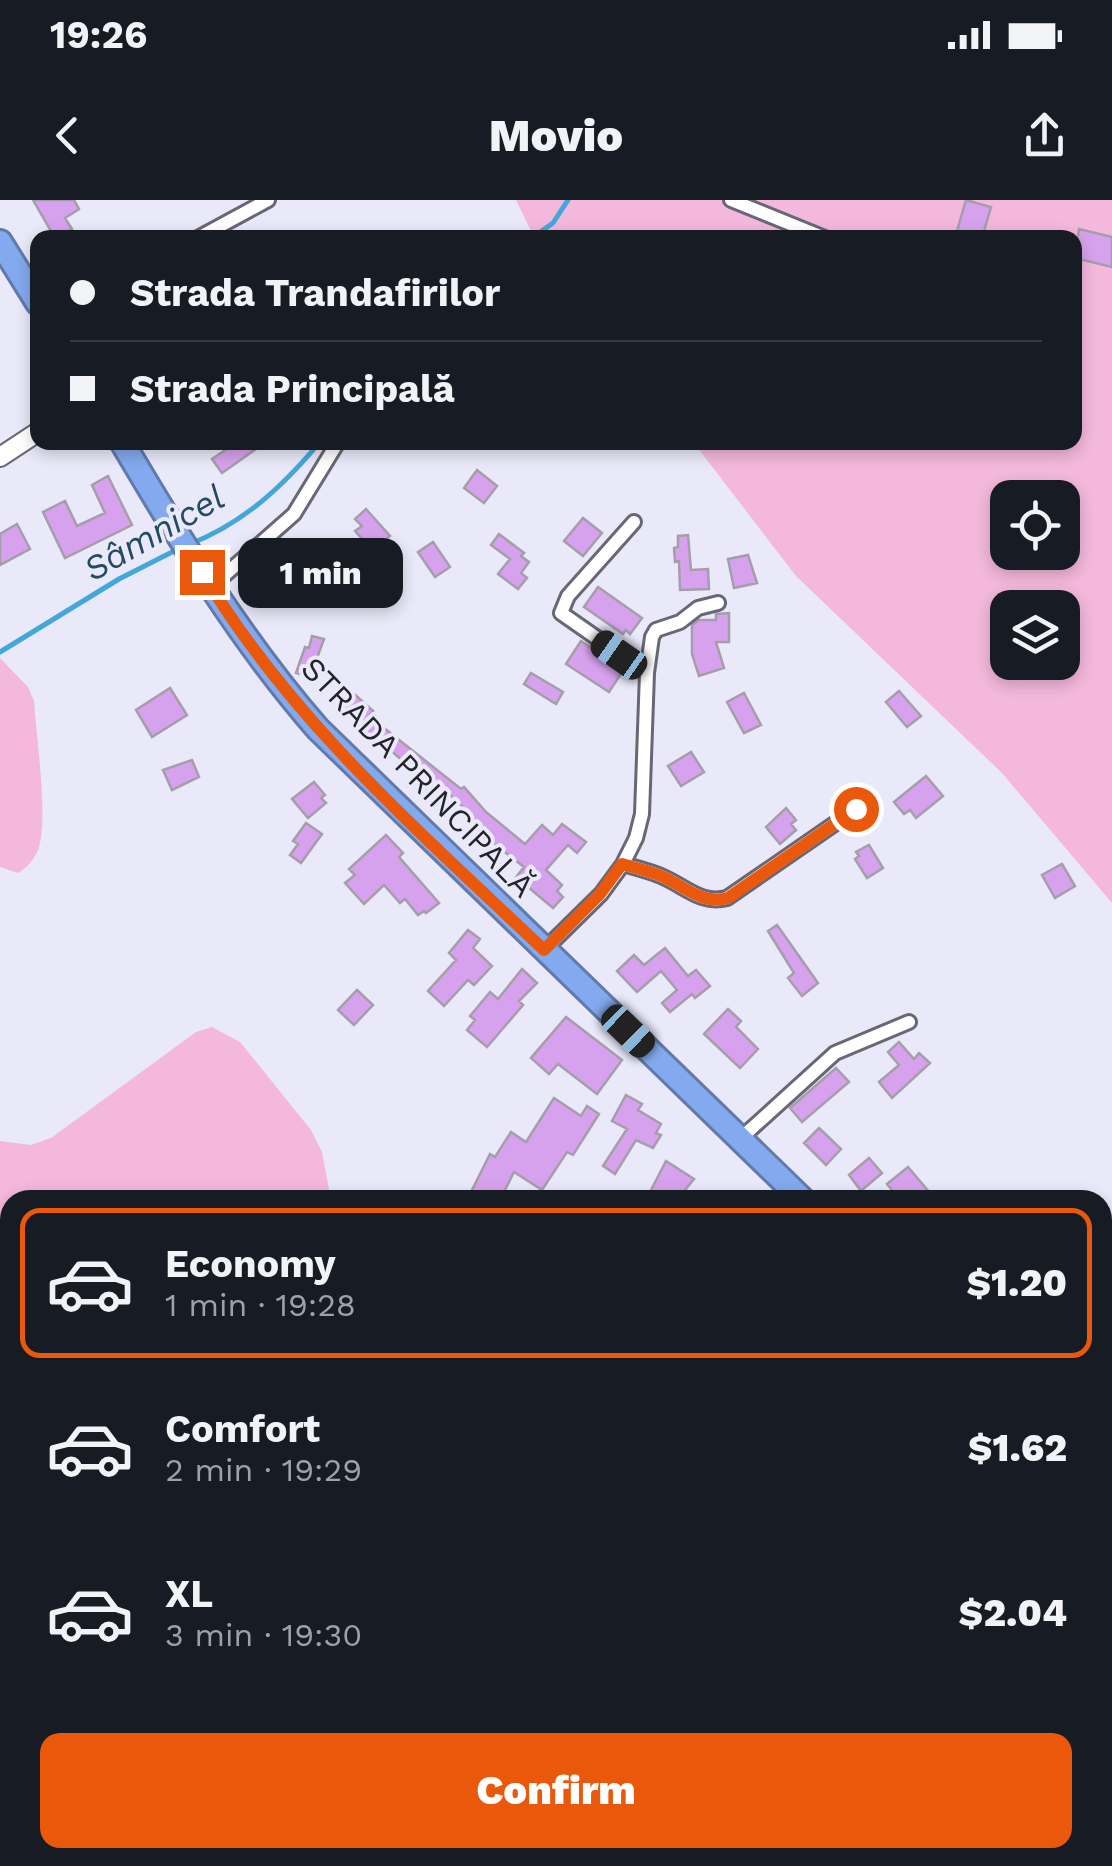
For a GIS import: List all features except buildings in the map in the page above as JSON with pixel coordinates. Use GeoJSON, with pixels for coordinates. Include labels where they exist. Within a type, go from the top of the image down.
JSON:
{"type":"FeatureCollection","features":[{"type":"Feature","properties":{"kind":"highway"},"geometry":{"type":"LineString","coordinates":[[0,242],[30,290]]}},
{"type":"Feature","properties":{"kind":"highway","name":"STRADA PRINCIPALĂ"},"geometry":{"type":"LineString","coordinates":[[127,450],[211,587],[265,665],[318,729],[793,1190]]}},
{"type":"Feature","properties":{"kind":"main road"},"geometry":{"type":"LineString","coordinates":[[0,458],[30,437]]}},
{"type":"Feature","properties":{"kind":"street"},"geometry":{"type":"LineString","coordinates":[[213,230],[268,200]]}},
{"type":"Feature","properties":{"kind":"street"},"geometry":{"type":"LineString","coordinates":[[731,200],[806,230]]}},
{"type":"Feature","properties":{"kind":"street"},"geometry":{"type":"LineString","coordinates":[[211,587],[294,514],[333,450]]}},
{"type":"Feature","properties":{"kind":"street"},"geometry":{"type":"LineString","coordinates":[[634,522],[568,596],[561,613],[647,674]]}},
{"type":"Feature","properties":{"kind":"street"},"geometry":{"type":"LineString","coordinates":[[544,950],[600,894],[636,838],[642,814],[647,674],[656,630],[680,622],[698,608],[718,603]]}},
{"type":"Feature","properties":{"kind":"street"},"geometry":{"type":"LineString","coordinates":[[622,864],[664,877],[701,898],[728,898],[856,809]]}},
{"type":"Feature","properties":{"kind":"street"},"geometry":{"type":"LineString","coordinates":[[740,1139],[835,1053],[909,1022]]}},
{"type":"Feature","properties":{"kind":"shaded area"},"geometry":{"type":"Polygon","coordinates":[[[516,200],[1112,200],[1112,903],[1002,773],[796,576],[699,450],[1082,450],[1082,230],[531,230],[516,200]]]}},
{"type":"Feature","properties":{"kind":"shaded area"},"geometry":{"type":"Polygon","coordinates":[[[0,658],[28,687],[34,701],[39,755],[41,837],[34,857],[18,873],[0,867],[0,658]]]}},
{"type":"Feature","properties":{"kind":"shaded area"},"geometry":{"type":"Polygon","coordinates":[[[212,1027],[240,1042],[311,1130],[322,1152],[329,1190],[0,1190],[0,1141],[31,1145],[51,1138],[196,1032],[212,1027]]]}},
{"type":"Feature","properties":{"kind":"waterway","name":"Sâmnicel"},"geometry":{"type":"LineString","coordinates":[[543,230],[553,223],[568,200]]}},
{"type":"Feature","properties":{"kind":"waterway","name":"Sâmnicel"},"geometry":{"type":"LineString","coordinates":[[190,544],[261,502],[313,450]]}},
{"type":"Feature","properties":{"kind":"waterway","name":"Sâmnicel"},"geometry":{"type":"LineString","coordinates":[[0,652],[119,579],[180,548]]}},
{"type":"Feature","properties":{"kind":"route"},"geometry":{"type":"LineString","coordinates":[[202,572],[265,665],[318,729],[544,950],[600,894],[622,864],[664,877],[701,898],[728,898],[856,809]]}}]}
